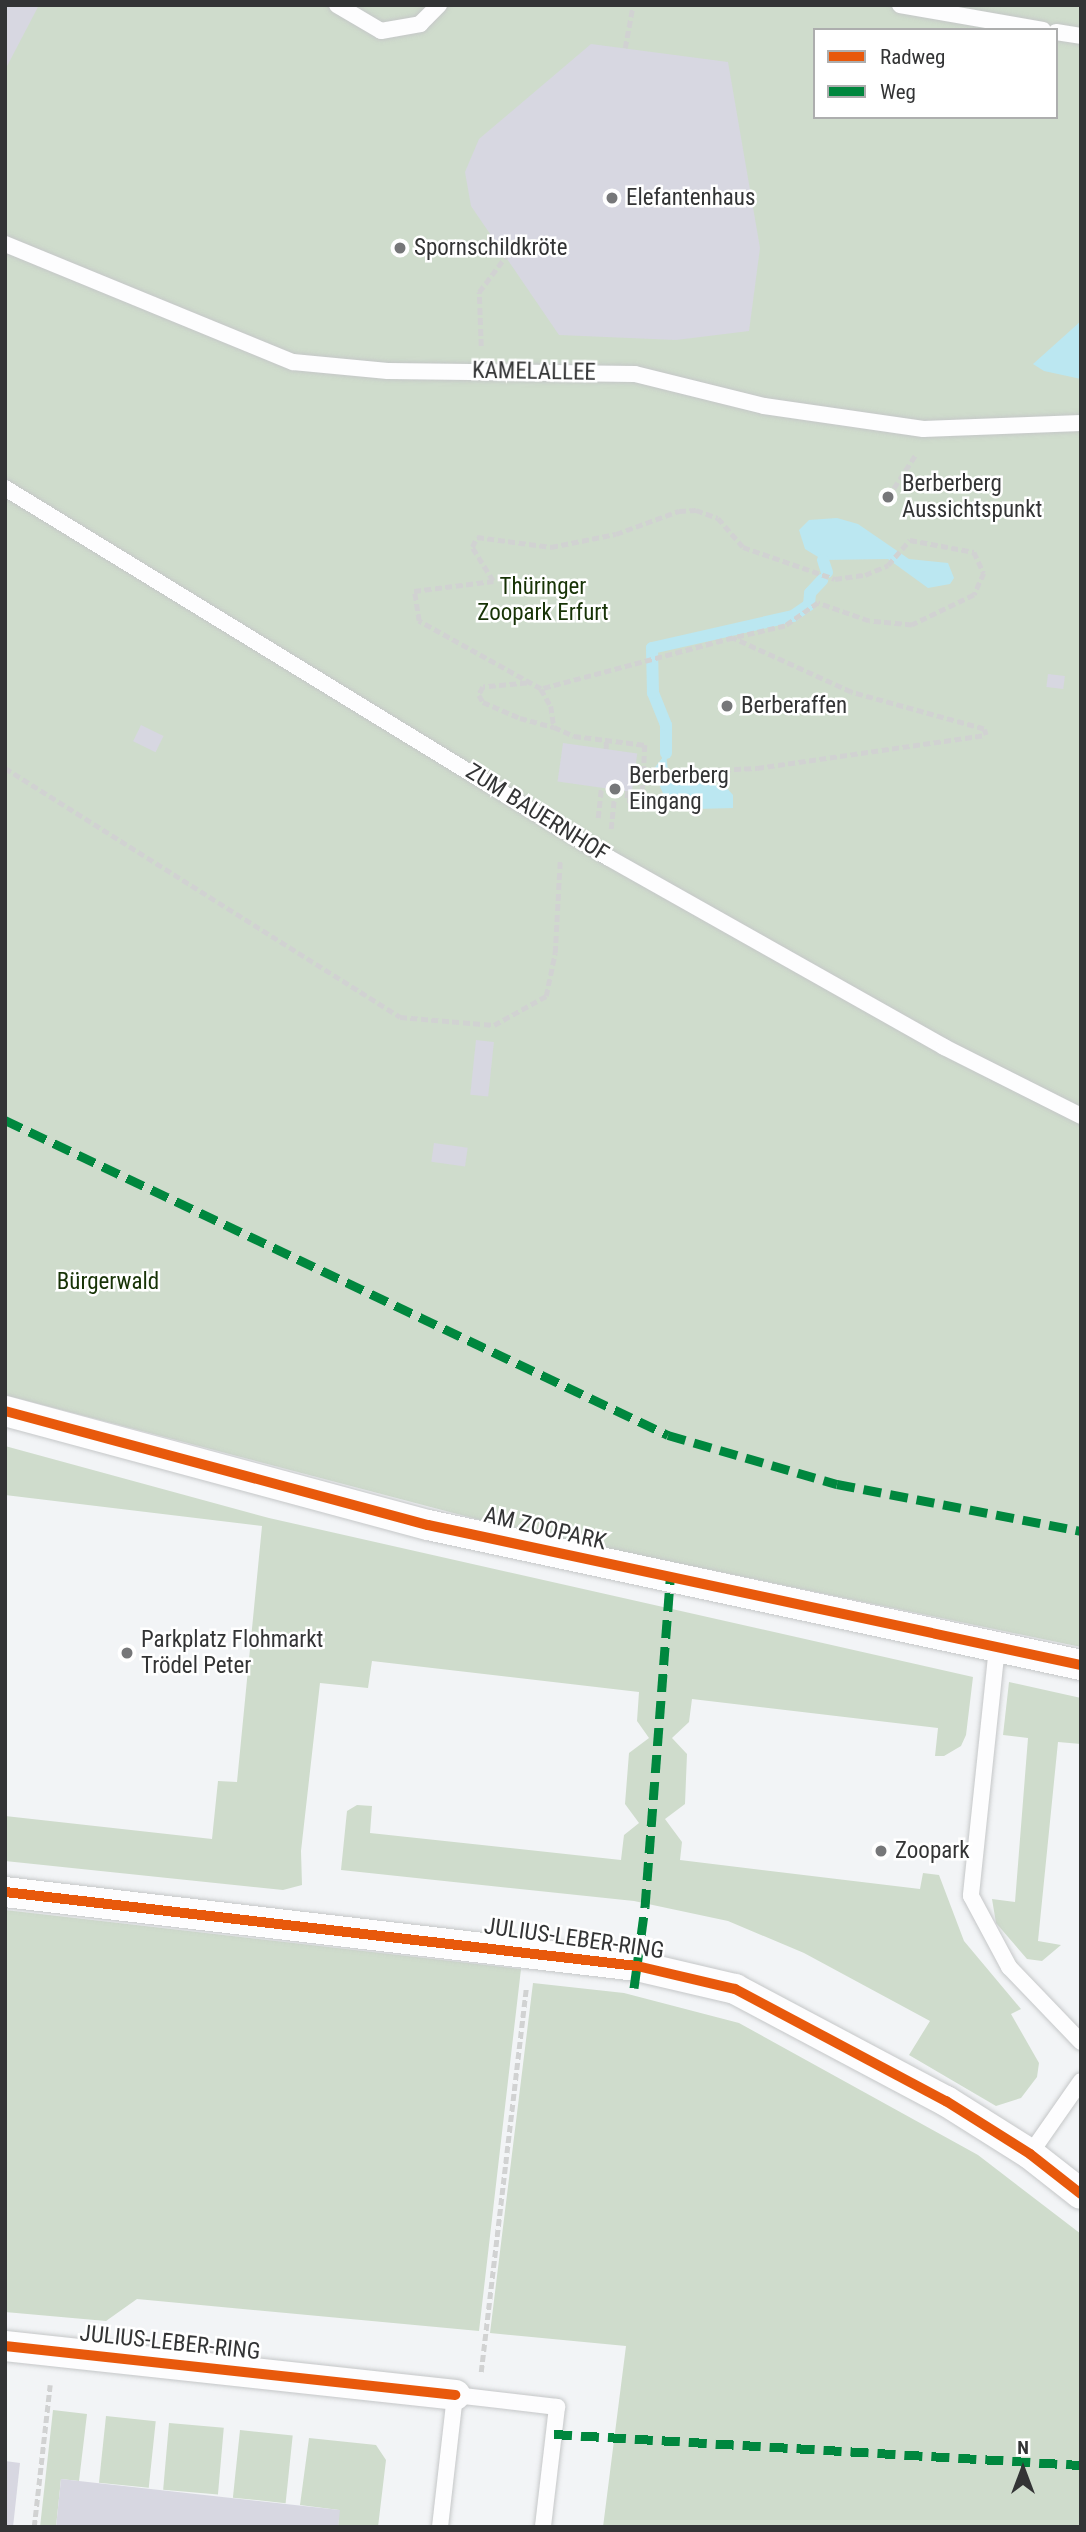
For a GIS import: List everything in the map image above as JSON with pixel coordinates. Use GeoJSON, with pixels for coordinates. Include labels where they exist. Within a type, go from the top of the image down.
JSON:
{"type":"FeatureCollection","features":[{"type":"Feature","properties":{"kind":"street","name":"AM ZOOPARK"},"geometry":{"type":"LineString","coordinates":[[5,1411],[428,1525],[1081,1665]]}},
{"type":"Feature","properties":{"kind":"street","name":"JULIUS-LEBER-RING"},"geometry":{"type":"LineString","coordinates":[[5,1892],[637,1966],[735,1989],[946,2101],[1030,2154],[1081,2194]]}},
{"type":"Feature","properties":{"kind":"street","name":"JULIUS-LEBER-RING"},"geometry":{"type":"LineString","coordinates":[[5,2346],[467,2396]]}},
{"type":"Feature","properties":{"kind":"lane"},"geometry":{"type":"LineString","coordinates":[[337,5],[381,31],[420,23],[439,5]]}},
{"type":"Feature","properties":{"kind":"lane"},"geometry":{"type":"LineString","coordinates":[[900,5],[1032,28]]}},
{"type":"Feature","properties":{"kind":"lane"},"geometry":{"type":"LineString","coordinates":[[1058,32],[1081,36]]}},
{"type":"Feature","properties":{"kind":"lane","name":"KAMELALLEE"},"geometry":{"type":"LineString","coordinates":[[5,244],[293,362],[388,371],[635,374],[764,406],[923,429],[1081,423]]}},
{"type":"Feature","properties":{"kind":"lane","name":"ZUM BAUERNHOF"},"geometry":{"type":"LineString","coordinates":[[5,488],[561,828],[944,1047],[1081,1116]]}},
{"type":"Feature","properties":{"kind":"lane"},"geometry":{"type":"LineString","coordinates":[[997,1647],[971,1896],[1009,1967],[1081,2042]]}},
{"type":"Feature","properties":{"kind":"lane"},"geometry":{"type":"LineString","coordinates":[[1030,2154],[1081,2081]]}},
{"type":"Feature","properties":{"kind":"lane"},"geometry":{"type":"LineString","coordinates":[[440,2527],[467,2396]]}},
{"type":"Feature","properties":{"kind":"lane","name":"JULIUS-LEBER-RING"},"geometry":{"type":"LineString","coordinates":[[467,2396],[557,2407],[544,2527]]}},
{"type":"Feature","properties":{"kind":"path"},"geometry":{"type":"LineString","coordinates":[[625,48],[633,5]]}},
{"type":"Feature","properties":{"kind":"path"},"geometry":{"type":"LineString","coordinates":[[482,371],[479,292],[506,256]]}},
{"type":"Feature","properties":{"kind":"path"},"geometry":{"type":"LineString","coordinates":[[888,497],[916,455]]}},
{"type":"Feature","properties":{"kind":"path"},"geometry":{"type":"LineString","coordinates":[[541,689],[785,626],[818,604],[870,621],[912,625],[974,594],[984,573],[974,552],[910,540],[903,544],[888,565],[865,575],[835,579],[743,547],[718,518],[696,510],[679,511],[616,534],[551,547],[477,537],[472,547],[493,581],[414,591],[419,621],[541,689],[551,706],[554,727]]}},
{"type":"Feature","properties":{"kind":"path"},"geometry":{"type":"LineString","coordinates":[[643,780],[671,772],[757,768],[986,735],[984,729],[851,692],[733,638]]}},
{"type":"Feature","properties":{"kind":"path"},"geometry":{"type":"LineString","coordinates":[[527,683],[483,687],[479,695],[483,702],[520,718],[554,727],[574,736],[645,745],[641,802],[626,800],[628,791]]}},
{"type":"Feature","properties":{"kind":"path"},"geometry":{"type":"LineString","coordinates":[[606,740],[606,749]]}},
{"type":"Feature","properties":{"kind":"path"},"geometry":{"type":"LineString","coordinates":[[5,768],[400,1017],[494,1025],[546,996],[555,953],[561,828]]}},
{"type":"Feature","properties":{"kind":"path"},"geometry":{"type":"LineString","coordinates":[[598,819],[601,788]]}},
{"type":"Feature","properties":{"kind":"path"},"geometry":{"type":"LineString","coordinates":[[467,2396],[530,1953]]}},
{"type":"Feature","properties":{"kind":"path"},"geometry":{"type":"LineString","coordinates":[[34,2527],[54,2351]]}},
{"type":"Feature","properties":{"kind":"green space","name":"Thüringer Zoopark Erfurt"},"geometry":{"type":"Polygon","coordinates":[[[5,5],[1081,5],[1081,1647],[518,1530],[5,1395],[5,5]]]}},
{"type":"Feature","properties":{"kind":"green space"},"geometry":{"type":"Polygon","coordinates":[[[5,1446],[269,1518],[973,1677],[966,1735],[961,1746],[944,1756],[935,1756],[938,1728],[692,1699],[689,1722],[672,1738],[687,1754],[685,1804],[665,1819],[682,1842],[680,1860],[920,1889],[923,1873],[939,1875],[964,1941],[1021,2009],[1011,2014],[1039,2063],[1037,2077],[1021,2098],[996,2106],[909,2055],[930,2021],[804,1953],[728,1921],[634,1901],[341,1870],[347,1811],[357,1805],[372,1806],[370,1833],[621,1860],[624,1835],[639,1823],[625,1804],[629,1753],[649,1738],[637,1721],[639,1692],[372,1661],[368,1688],[320,1683],[301,1851],[302,1885],[283,1890],[5,1861],[5,1816],[212,1839],[218,1781],[237,1782],[262,1526],[5,1495],[5,1446]]]}},
{"type":"Feature","properties":{"kind":"green space"},"geometry":{"type":"Polygon","coordinates":[[[1009,1682],[1081,1698],[1081,1744],[1058,1742],[1038,1941],[1061,1945],[1042,1961],[1027,1959],[996,1923],[992,1899],[1015,1902],[1028,1738],[1003,1735],[1009,1682]]]}},
{"type":"Feature","properties":{"kind":"green space"},"geometry":{"type":"Polygon","coordinates":[[[5,1910],[521,1969],[479,2331],[137,2299],[106,2321],[5,2312],[5,1910]]]}},
{"type":"Feature","properties":{"kind":"green space"},"geometry":{"type":"Polygon","coordinates":[[[533,1983],[624,1993],[739,2023],[978,2155],[1081,2234],[1081,2527],[603,2527],[626,2346],[490,2333],[533,1983]]]}},
{"type":"Feature","properties":{"kind":"green space"},"geometry":{"type":"Polygon","coordinates":[[[53,2410],[87,2414],[79,2481],[61,2479],[56,2527],[40,2527],[53,2410]]]}},
{"type":"Feature","properties":{"kind":"green space"},"geometry":{"type":"Polygon","coordinates":[[[106,2416],[156,2421],[149,2488],[99,2483],[106,2416]]]}},
{"type":"Feature","properties":{"kind":"green space"},"geometry":{"type":"Polygon","coordinates":[[[169,2423],[224,2428],[218,2495],[163,2490],[169,2423]]]}},
{"type":"Feature","properties":{"kind":"green space"},"geometry":{"type":"Polygon","coordinates":[[[240,2430],[293,2436],[286,2503],[233,2498],[240,2430]]]}},
{"type":"Feature","properties":{"kind":"green space"},"geometry":{"type":"Polygon","coordinates":[[[309,2438],[376,2445],[386,2460],[378,2527],[338,2527],[339,2510],[300,2505],[309,2438]]]}},
{"type":"Feature","properties":{"kind":"water"},"geometry":{"type":"Polygon","coordinates":[[[1081,321],[1081,379],[1044,371],[1033,364],[1081,321]]]}},
{"type":"Feature","properties":{"kind":"water"},"geometry":{"type":"Polygon","coordinates":[[[837,518],[858,524],[909,559],[948,563],[954,578],[950,584],[928,588],[888,559],[823,560],[805,549],[799,530],[809,520],[837,518]]]}},
{"type":"Feature","properties":{"kind":"water"},"geometry":{"type":"Polygon","coordinates":[[[666,753],[669,780],[725,786],[733,795],[733,808],[697,809],[665,798],[653,770],[666,753]]]}},
{"type":"Feature","properties":{"kind":"building"},"geometry":{"type":"Polygon","coordinates":[[[5,5],[39,5],[5,70],[5,5]]]}},
{"type":"Feature","properties":{"kind":"building","name":"Elefantenhaus"},"geometry":{"type":"Polygon","coordinates":[[[591,44],[728,62],[760,248],[749,331],[676,340],[559,335],[471,206],[465,172],[479,139],[591,44]]]}},
{"type":"Feature","properties":{"kind":"building"},"geometry":{"type":"Polygon","coordinates":[[[1048,674],[1065,676],[1063,689],[1046,687],[1048,674]]]}},
{"type":"Feature","properties":{"kind":"building"},"geometry":{"type":"Polygon","coordinates":[[[141,725],[163,736],[156,752],[133,741],[141,725]]]}},
{"type":"Feature","properties":{"kind":"building"},"geometry":{"type":"Polygon","coordinates":[[[563,743],[637,753],[632,792],[558,782],[563,743]]]}},
{"type":"Feature","properties":{"kind":"building"},"geometry":{"type":"Polygon","coordinates":[[[476,1040],[494,1042],[488,1097],[470,1095],[476,1040]]]}},
{"type":"Feature","properties":{"kind":"building"},"geometry":{"type":"Polygon","coordinates":[[[434,1143],[468,1148],[465,1167],[431,1162],[434,1143]]]}},
{"type":"Feature","properties":{"kind":"building"},"geometry":{"type":"Polygon","coordinates":[[[5,2461],[20,2463],[13,2527],[5,2527],[5,2461]]]}},
{"type":"Feature","properties":{"kind":"building"},"geometry":{"type":"Polygon","coordinates":[[[61,2479],[340,2510],[338,2527],[56,2527],[61,2479]]]}},
{"type":"Feature","properties":{"kind":"waterway"},"geometry":{"type":"LineString","coordinates":[[823,560],[827,572]]}},
{"type":"Feature","properties":{"kind":"waterway"},"geometry":{"type":"LineString","coordinates":[[666,753],[666,725],[653,693],[652,648],[793,616],[809,605],[810,593],[822,580]]}},
{"type":"Feature","properties":{"kind":"marked path"},"geometry":{"type":"LineString","coordinates":[[5,1120],[668,1435],[837,1484],[1081,1531]]}},
{"type":"Feature","properties":{"kind":"marked path"},"geometry":{"type":"LineString","coordinates":[[634,1988],[645,1907],[670,1580]]}},
{"type":"Feature","properties":{"kind":"marked path"},"geometry":{"type":"LineString","coordinates":[[554,2434],[1081,2465]]}},
{"type":"Feature","properties":{"kind":"cycle path"},"geometry":{"type":"LineString","coordinates":[[5,1411],[428,1525],[1081,1665]]}},
{"type":"Feature","properties":{"kind":"cycle path"},"geometry":{"type":"LineString","coordinates":[[5,1892],[637,1966],[735,1989],[946,2101],[1030,2154],[1081,2194]]}},
{"type":"Feature","properties":{"kind":"cycle path"},"geometry":{"type":"LineString","coordinates":[[5,2346],[455,2395]]}},
{"type":"Feature","properties":{"kind":"place","name":"Elefantenhaus"},"geometry":{"type":"Point","coordinates":[612,198]}},
{"type":"Feature","properties":{"kind":"place","name":"Spornschildkröte"},"geometry":{"type":"Point","coordinates":[400,248]}},
{"type":"Feature","properties":{"kind":"place","name":"Berberberg Aussichtspunkt"},"geometry":{"type":"Point","coordinates":[888,497]}},
{"type":"Feature","properties":{"kind":"place","name":"Berberaffen"},"geometry":{"type":"Point","coordinates":[727,706]}},
{"type":"Feature","properties":{"kind":"place","name":"Berberberg Eingang"},"geometry":{"type":"Point","coordinates":[615,789]}},
{"type":"Feature","properties":{"kind":"place","name":"Parkplatz Flohmarkt Trödel Peter"},"geometry":{"type":"Point","coordinates":[127,1653]}},
{"type":"Feature","properties":{"kind":"place","name":"Zoopark"},"geometry":{"type":"Point","coordinates":[881,1851]}},
{"type":"Feature","properties":{"kind":"park label","name":"Bürgerwald"},"geometry":{"type":"Point","coordinates":[108,1282]}}]}
